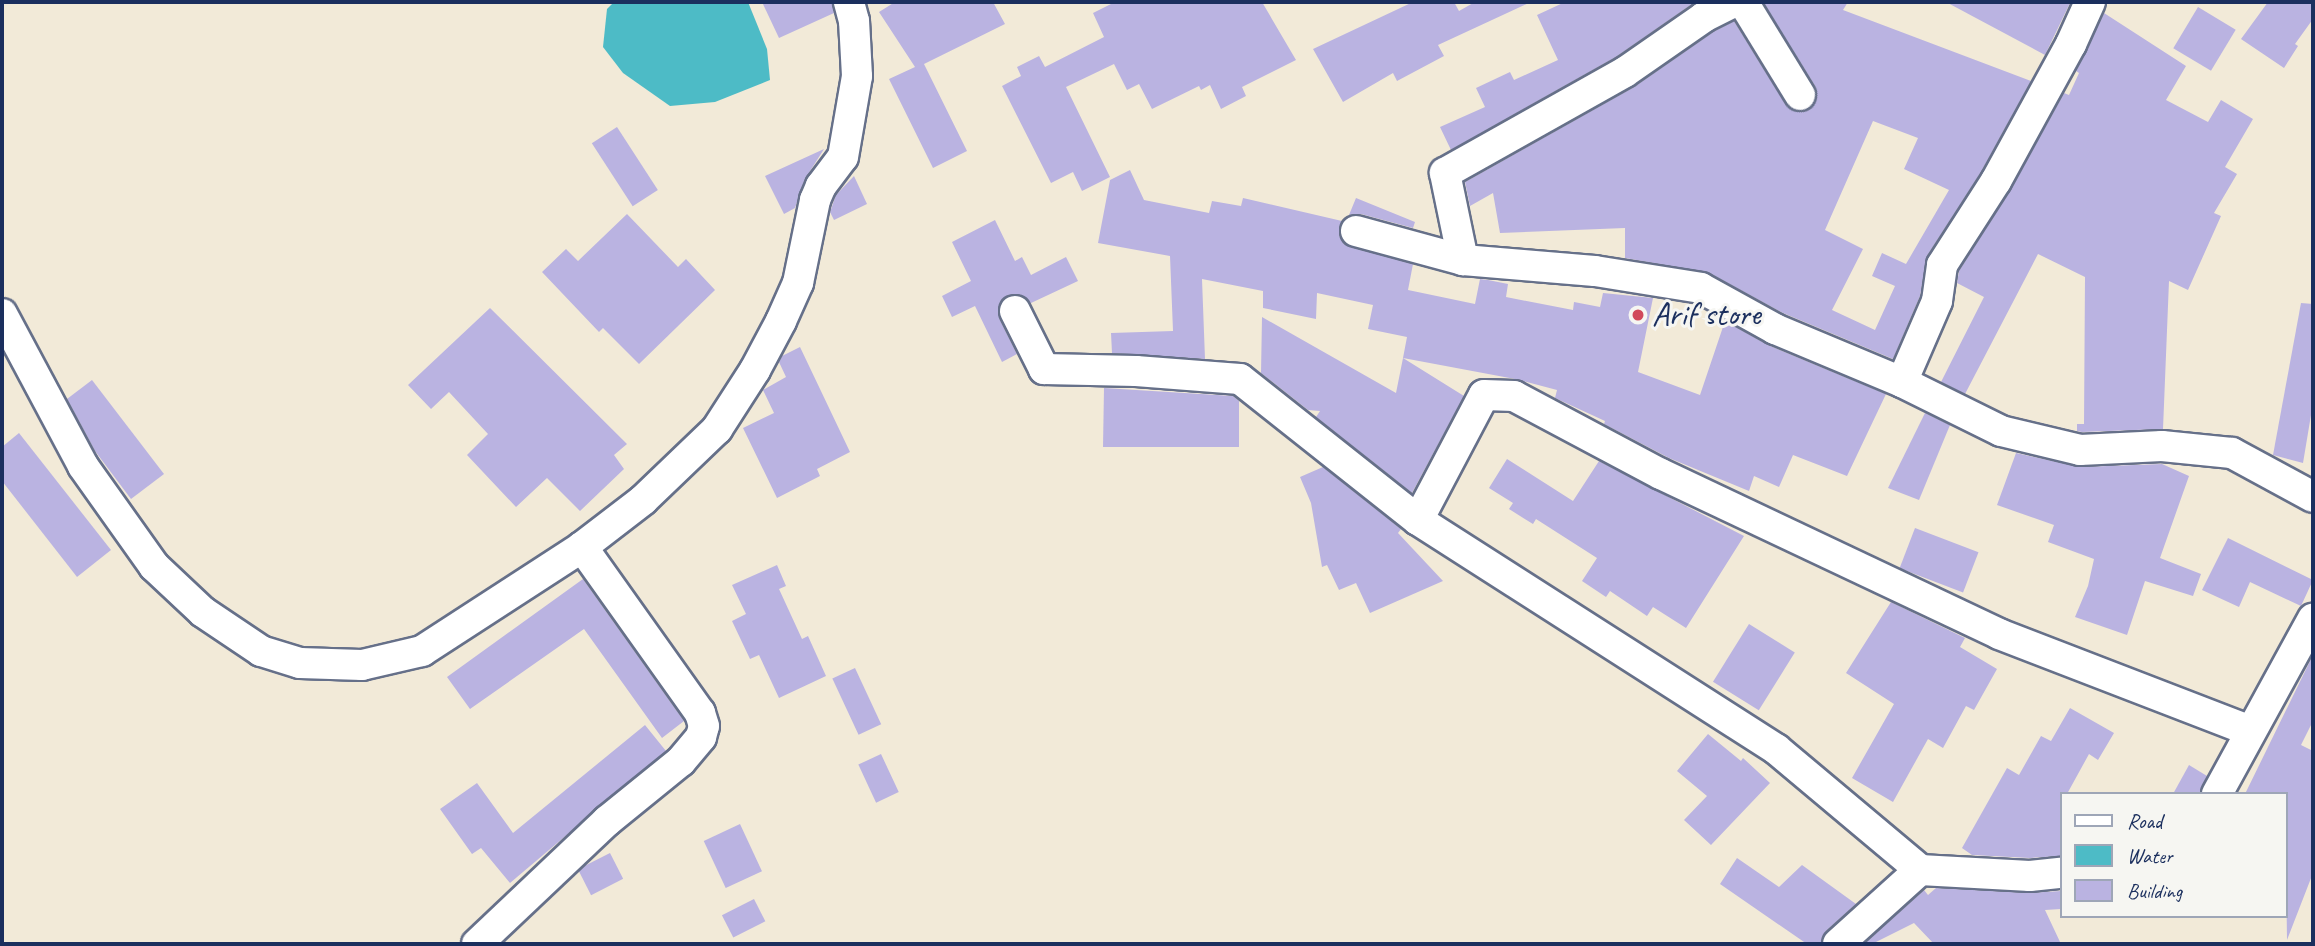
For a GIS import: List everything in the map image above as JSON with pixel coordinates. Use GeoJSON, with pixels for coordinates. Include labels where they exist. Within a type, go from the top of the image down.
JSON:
{"type":"FeatureCollection","features":[{"type":"Feature","properties":{"kind":"street"},"geometry":{"type":"LineString","coordinates":[[2,314],[83,466],[154,566],[202,612],[261,651],[300,663],[362,665],[422,650],[582,547],[643,500],[717,429],[755,370],[781,321],[798,283],[815,200],[821,186],[843,157],[857,76],[854,21],[849,2]]}},
{"type":"Feature","properties":{"kind":"street"},"geometry":{"type":"LineString","coordinates":[[1463,260],[1445,173],[1625,72],[1704,17],[1733,2]]}},
{"type":"Feature","properties":{"kind":"street"},"geometry":{"type":"LineString","coordinates":[[1743,2],[1800,95]]}},
{"type":"Feature","properties":{"kind":"street"},"geometry":{"type":"LineString","coordinates":[[1902,382],[1937,301],[1942,265],[1996,181],[2071,44],[2090,2]]}},
{"type":"Feature","properties":{"kind":"street"},"geometry":{"type":"LineString","coordinates":[[1356,232],[1463,260],[1595,271],[1701,288],[1775,329],[1902,382],[2001,430],[2080,450],[2162,446],[2232,453],[2313,496]]}},
{"type":"Feature","properties":{"kind":"street"},"geometry":{"type":"LineString","coordinates":[[1015,311],[1044,369],[1136,371],[1240,379],[1418,520],[1776,749],[1920,870],[2029,876],[2060,873]]}},
{"type":"Feature","properties":{"kind":"street"},"geometry":{"type":"LineString","coordinates":[[1418,520],[1484,395],[1514,396],[1661,474],[2000,634],[2250,732]]}},
{"type":"Feature","properties":{"kind":"street"},"geometry":{"type":"LineString","coordinates":[[477,944],[607,821],[681,761],[701,737],[704,726],[700,713],[582,547]]}},
{"type":"Feature","properties":{"kind":"street"},"geometry":{"type":"LineString","coordinates":[[2218,792],[2313,618]]}},
{"type":"Feature","properties":{"kind":"street"},"geometry":{"type":"LineString","coordinates":[[1838,944],[1920,870]]}},
{"type":"Feature","properties":{"kind":"water"},"geometry":{"type":"Polygon","coordinates":[[[614,2],[748,2],[767,49],[770,80],[715,102],[670,106],[623,73],[603,47],[607,9],[614,2]]]}},
{"type":"Feature","properties":{"kind":"building"},"geometry":{"type":"Polygon","coordinates":[[[762,2],[832,2],[834,13],[779,38],[762,2]]]}},
{"type":"Feature","properties":{"kind":"building"},"geometry":{"type":"Polygon","coordinates":[[[895,2],[993,2],[1005,24],[924,64],[967,151],[933,168],[889,79],[915,67],[879,12],[895,2]]]}},
{"type":"Feature","properties":{"kind":"building"},"geometry":{"type":"Polygon","coordinates":[[[1115,2],[1262,2],[1296,60],[1242,87],[1246,96],[1221,109],[1210,85],[1201,90],[1199,86],[1152,109],[1139,84],[1127,90],[1114,64],[1066,87],[1110,177],[1082,191],[1073,172],[1051,183],[1002,86],[1021,76],[1017,67],[1039,56],[1045,67],[1104,37],[1093,13],[1115,2]]]}},
{"type":"Feature","properties":{"kind":"building"},"geometry":{"type":"Polygon","coordinates":[[[1413,2],[1454,2],[1459,11],[1475,2],[1531,2],[1438,45],[1444,56],[1397,81],[1393,73],[1343,102],[1313,49],[1413,2]]]}},
{"type":"Feature","properties":{"kind":"building"},"geometry":{"type":"Polygon","coordinates":[[[1565,2],[1695,2],[1616,57],[1451,150],[1440,127],[1485,107],[1476,88],[1510,72],[1514,80],[1558,60],[1537,15],[1565,2]]]}},
{"type":"Feature","properties":{"kind":"building"},"geometry":{"type":"Polygon","coordinates":[[[1763,2],[1848,2],[1843,10],[2031,81],[1981,172],[1927,256],[1920,296],[1893,359],[1783,313],[1709,273],[1625,258],[1625,228],[1500,233],[1493,193],[1470,206],[1465,182],[1634,87],[1713,32],[1734,21],[1786,105],[1800,112],[1810,109],[1817,95],[1815,86],[1763,2]],[[1873,121],[1825,230],[1863,249],[1832,310],[1875,330],[1895,286],[1872,276],[1882,253],[1906,264],[1949,190],[1904,169],[1918,138],[1873,121]]]}},
{"type":"Feature","properties":{"kind":"building"},"geometry":{"type":"Polygon","coordinates":[[[1946,2],[2068,2],[2070,3],[2045,55],[1946,2]]]}},
{"type":"Feature","properties":{"kind":"building"},"geometry":{"type":"Polygon","coordinates":[[[2268,2],[2313,2],[2313,19],[2295,44],[2298,46],[2284,68],[2241,39],[2268,2]]]}},
{"type":"Feature","properties":{"kind":"building"},"geometry":{"type":"Polygon","coordinates":[[[2198,7],[2236,30],[2211,71],[2173,48],[2198,7]]]}},
{"type":"Feature","properties":{"kind":"building"},"geometry":{"type":"Polygon","coordinates":[[[2104,13],[2186,66],[2166,100],[2208,122],[2221,100],[2253,119],[2225,167],[2237,174],[2214,213],[2221,216],[2188,290],[2169,281],[2163,429],[2077,431],[2077,424],[2084,424],[2085,277],[2038,254],[1965,394],[1941,382],[1984,297],[1957,283],[1959,271],[2011,189],[2064,93],[2069,95],[2079,73],[2076,71],[2104,13]]]}},
{"type":"Feature","properties":{"kind":"building"},"geometry":{"type":"Polygon","coordinates":[[[617,127],[658,190],[633,206],[592,143],[617,127]]]}},
{"type":"Feature","properties":{"kind":"building"},"geometry":{"type":"Polygon","coordinates":[[[824,149],[805,179],[795,208],[784,214],[765,176],[824,149]]]}},
{"type":"Feature","properties":{"kind":"building"},"geometry":{"type":"Polygon","coordinates":[[[1130,170],[1144,200],[1209,213],[1212,201],[1241,206],[1243,198],[1342,221],[1339,235],[1344,244],[1413,264],[1408,290],[1475,304],[1480,279],[1508,284],[1506,297],[1573,310],[1574,302],[1600,307],[1603,293],[1653,298],[1638,372],[1700,395],[1725,321],[1768,345],[1886,394],[1847,476],[1793,455],[1779,487],[1754,476],[1749,491],[1669,458],[1604,424],[1605,421],[1555,398],[1557,390],[1515,379],[1403,358],[1407,337],[1368,329],[1373,305],[1317,293],[1316,319],[1263,308],[1263,291],[1202,279],[1205,359],[1112,353],[1111,333],[1173,331],[1170,256],[1098,243],[1110,180],[1130,170]]]}},
{"type":"Feature","properties":{"kind":"building"},"geometry":{"type":"Polygon","coordinates":[[[854,176],[867,204],[834,220],[830,212],[836,195],[854,176]]]}},
{"type":"Feature","properties":{"kind":"building"},"geometry":{"type":"Polygon","coordinates":[[[1356,198],[1415,222],[1413,228],[1361,214],[1349,215],[1356,198]]]}},
{"type":"Feature","properties":{"kind":"building"},"geometry":{"type":"Polygon","coordinates":[[[627,214],[678,267],[686,259],[715,290],[639,364],[603,328],[599,332],[542,272],[566,249],[578,261],[627,214]]]}},
{"type":"Feature","properties":{"kind":"building"},"geometry":{"type":"Polygon","coordinates":[[[995,220],[1015,261],[1022,257],[1031,275],[1066,257],[1078,281],[1031,303],[1017,294],[1001,301],[999,318],[1017,354],[1002,362],[975,306],[952,317],[942,296],[971,281],[952,242],[995,220]]]}},
{"type":"Feature","properties":{"kind":"building"},"geometry":{"type":"Polygon","coordinates":[[[2301,303],[2313,304],[2313,403],[2303,463],[2273,455],[2301,303]]]}},
{"type":"Feature","properties":{"kind":"building"},"geometry":{"type":"Polygon","coordinates":[[[490,308],[627,444],[614,455],[624,469],[580,511],[547,478],[516,507],[467,455],[488,434],[449,392],[431,409],[408,385],[490,308]]]}},
{"type":"Feature","properties":{"kind":"building"},"geometry":{"type":"Polygon","coordinates":[[[1262,317],[1396,393],[1403,358],[1464,396],[1412,493],[1316,417],[1320,411],[1308,410],[1261,373],[1262,317]]]}},
{"type":"Feature","properties":{"kind":"building"},"geometry":{"type":"Polygon","coordinates":[[[800,347],[850,452],[817,469],[820,476],[777,498],[743,428],[774,413],[763,390],[786,377],[779,362],[782,356],[800,347]]]}},
{"type":"Feature","properties":{"kind":"building"},"geometry":{"type":"Polygon","coordinates":[[[92,380],[164,474],[131,499],[95,451],[67,399],[92,380]]]}},
{"type":"Feature","properties":{"kind":"building"},"geometry":{"type":"Polygon","coordinates":[[[1104,388],[1233,396],[1239,401],[1239,447],[1103,447],[1104,388]]]}},
{"type":"Feature","properties":{"kind":"building"},"geometry":{"type":"Polygon","coordinates":[[[1925,413],[1950,425],[1919,500],[1888,488],[1925,413]]]}},
{"type":"Feature","properties":{"kind":"building"},"geometry":{"type":"Polygon","coordinates":[[[19,433],[111,550],[77,577],[2,481],[2,447],[19,433]]]}},
{"type":"Feature","properties":{"kind":"building"},"geometry":{"type":"Polygon","coordinates":[[[2016,453],[2080,467],[2162,464],[2189,476],[2160,558],[2201,574],[2193,596],[2145,581],[2127,635],[2075,617],[2088,586],[2094,559],[2048,542],[2054,525],[1997,505],[2016,453]]]}},
{"type":"Feature","properties":{"kind":"building"},"geometry":{"type":"Polygon","coordinates":[[[1507,459],[1573,501],[1599,461],[1744,536],[1686,628],[1653,607],[1647,616],[1610,591],[1606,597],[1582,581],[1597,558],[1536,519],[1533,524],[1509,509],[1513,503],[1489,488],[1507,459]]]}},
{"type":"Feature","properties":{"kind":"building"},"geometry":{"type":"Polygon","coordinates":[[[1323,467],[1401,529],[1398,533],[1443,581],[1370,613],[1356,583],[1339,590],[1327,565],[1322,567],[1311,503],[1300,477],[1323,467]]]}},
{"type":"Feature","properties":{"kind":"building"},"geometry":{"type":"Polygon","coordinates":[[[1915,528],[1978,552],[1963,593],[1900,568],[1915,528]]]}},
{"type":"Feature","properties":{"kind":"building"},"geometry":{"type":"Polygon","coordinates":[[[2228,538],[2313,580],[2301,606],[2250,582],[2239,607],[2202,590],[2228,538]]]}},
{"type":"Feature","properties":{"kind":"building"},"geometry":{"type":"Polygon","coordinates":[[[777,565],[786,586],[779,589],[802,639],[808,636],[826,676],[779,698],[759,655],[750,659],[732,621],[746,614],[732,585],[777,565]]]}},
{"type":"Feature","properties":{"kind":"building"},"geometry":{"type":"Polygon","coordinates":[[[583,579],[684,721],[662,738],[584,629],[470,709],[447,677],[583,579]]]}},
{"type":"Feature","properties":{"kind":"building"},"geometry":{"type":"Polygon","coordinates":[[[1891,602],[1965,638],[1960,647],[1997,669],[1974,710],[1966,706],[1943,748],[1928,739],[1893,802],[1852,778],[1894,704],[1846,673],[1891,602]]]}},
{"type":"Feature","properties":{"kind":"building"},"geometry":{"type":"Polygon","coordinates":[[[1749,624],[1795,653],[1759,710],[1713,682],[1749,624]]]}},
{"type":"Feature","properties":{"kind":"building"},"geometry":{"type":"Polygon","coordinates":[[[2313,655],[2313,721],[2301,745],[2313,751],[2313,873],[2287,940],[2287,792],[2246,792],[2313,655]]]}},
{"type":"Feature","properties":{"kind":"building"},"geometry":{"type":"Polygon","coordinates":[[[855,668],[881,724],[859,735],[832,679],[855,668]]]}},
{"type":"Feature","properties":{"kind":"building"},"geometry":{"type":"Polygon","coordinates":[[[2070,708],[2114,733],[2098,760],[2089,754],[2068,792],[2060,792],[2060,856],[2030,858],[1972,855],[1962,848],[2007,768],[2019,775],[2041,736],[2051,741],[2070,708]]]}},
{"type":"Feature","properties":{"kind":"building"},"geometry":{"type":"Polygon","coordinates":[[[645,725],[666,751],[510,883],[481,848],[472,854],[440,809],[477,783],[513,833],[645,725]]]}},
{"type":"Feature","properties":{"kind":"building"},"geometry":{"type":"Polygon","coordinates":[[[1708,734],[1741,761],[1743,758],[1770,783],[1711,845],[1684,820],[1707,796],[1677,771],[1708,734]]]}},
{"type":"Feature","properties":{"kind":"building"},"geometry":{"type":"Polygon","coordinates":[[[881,754],[899,792],[876,803],[858,765],[881,754]]]}},
{"type":"Feature","properties":{"kind":"building"},"geometry":{"type":"Polygon","coordinates":[[[2189,765],[2207,776],[2201,792],[2174,792],[2189,765]]]}},
{"type":"Feature","properties":{"kind":"building"},"geometry":{"type":"Polygon","coordinates":[[[740,824],[762,871],[726,888],[704,841],[740,824]]]}},
{"type":"Feature","properties":{"kind":"building"},"geometry":{"type":"Polygon","coordinates":[[[610,853],[623,879],[591,895],[578,869],[610,853]]]}},
{"type":"Feature","properties":{"kind":"building"},"geometry":{"type":"Polygon","coordinates":[[[1737,858],[1779,887],[1802,865],[1856,904],[1826,931],[1821,944],[1807,944],[1720,884],[1737,858]]]}},
{"type":"Feature","properties":{"kind":"building"},"geometry":{"type":"Polygon","coordinates":[[[1936,888],[2029,893],[2060,891],[2060,909],[2045,910],[2061,944],[1934,944],[1914,923],[1872,944],[1864,944],[1924,890],[1928,895],[1936,888]]]}},
{"type":"Feature","properties":{"kind":"building"},"geometry":{"type":"Polygon","coordinates":[[[754,899],[765,921],[733,938],[722,915],[754,899]]]}},
{"type":"Feature","properties":{"kind":"place","name":"Arif store"},"geometry":{"type":"Point","coordinates":[1638,315]}}]}
